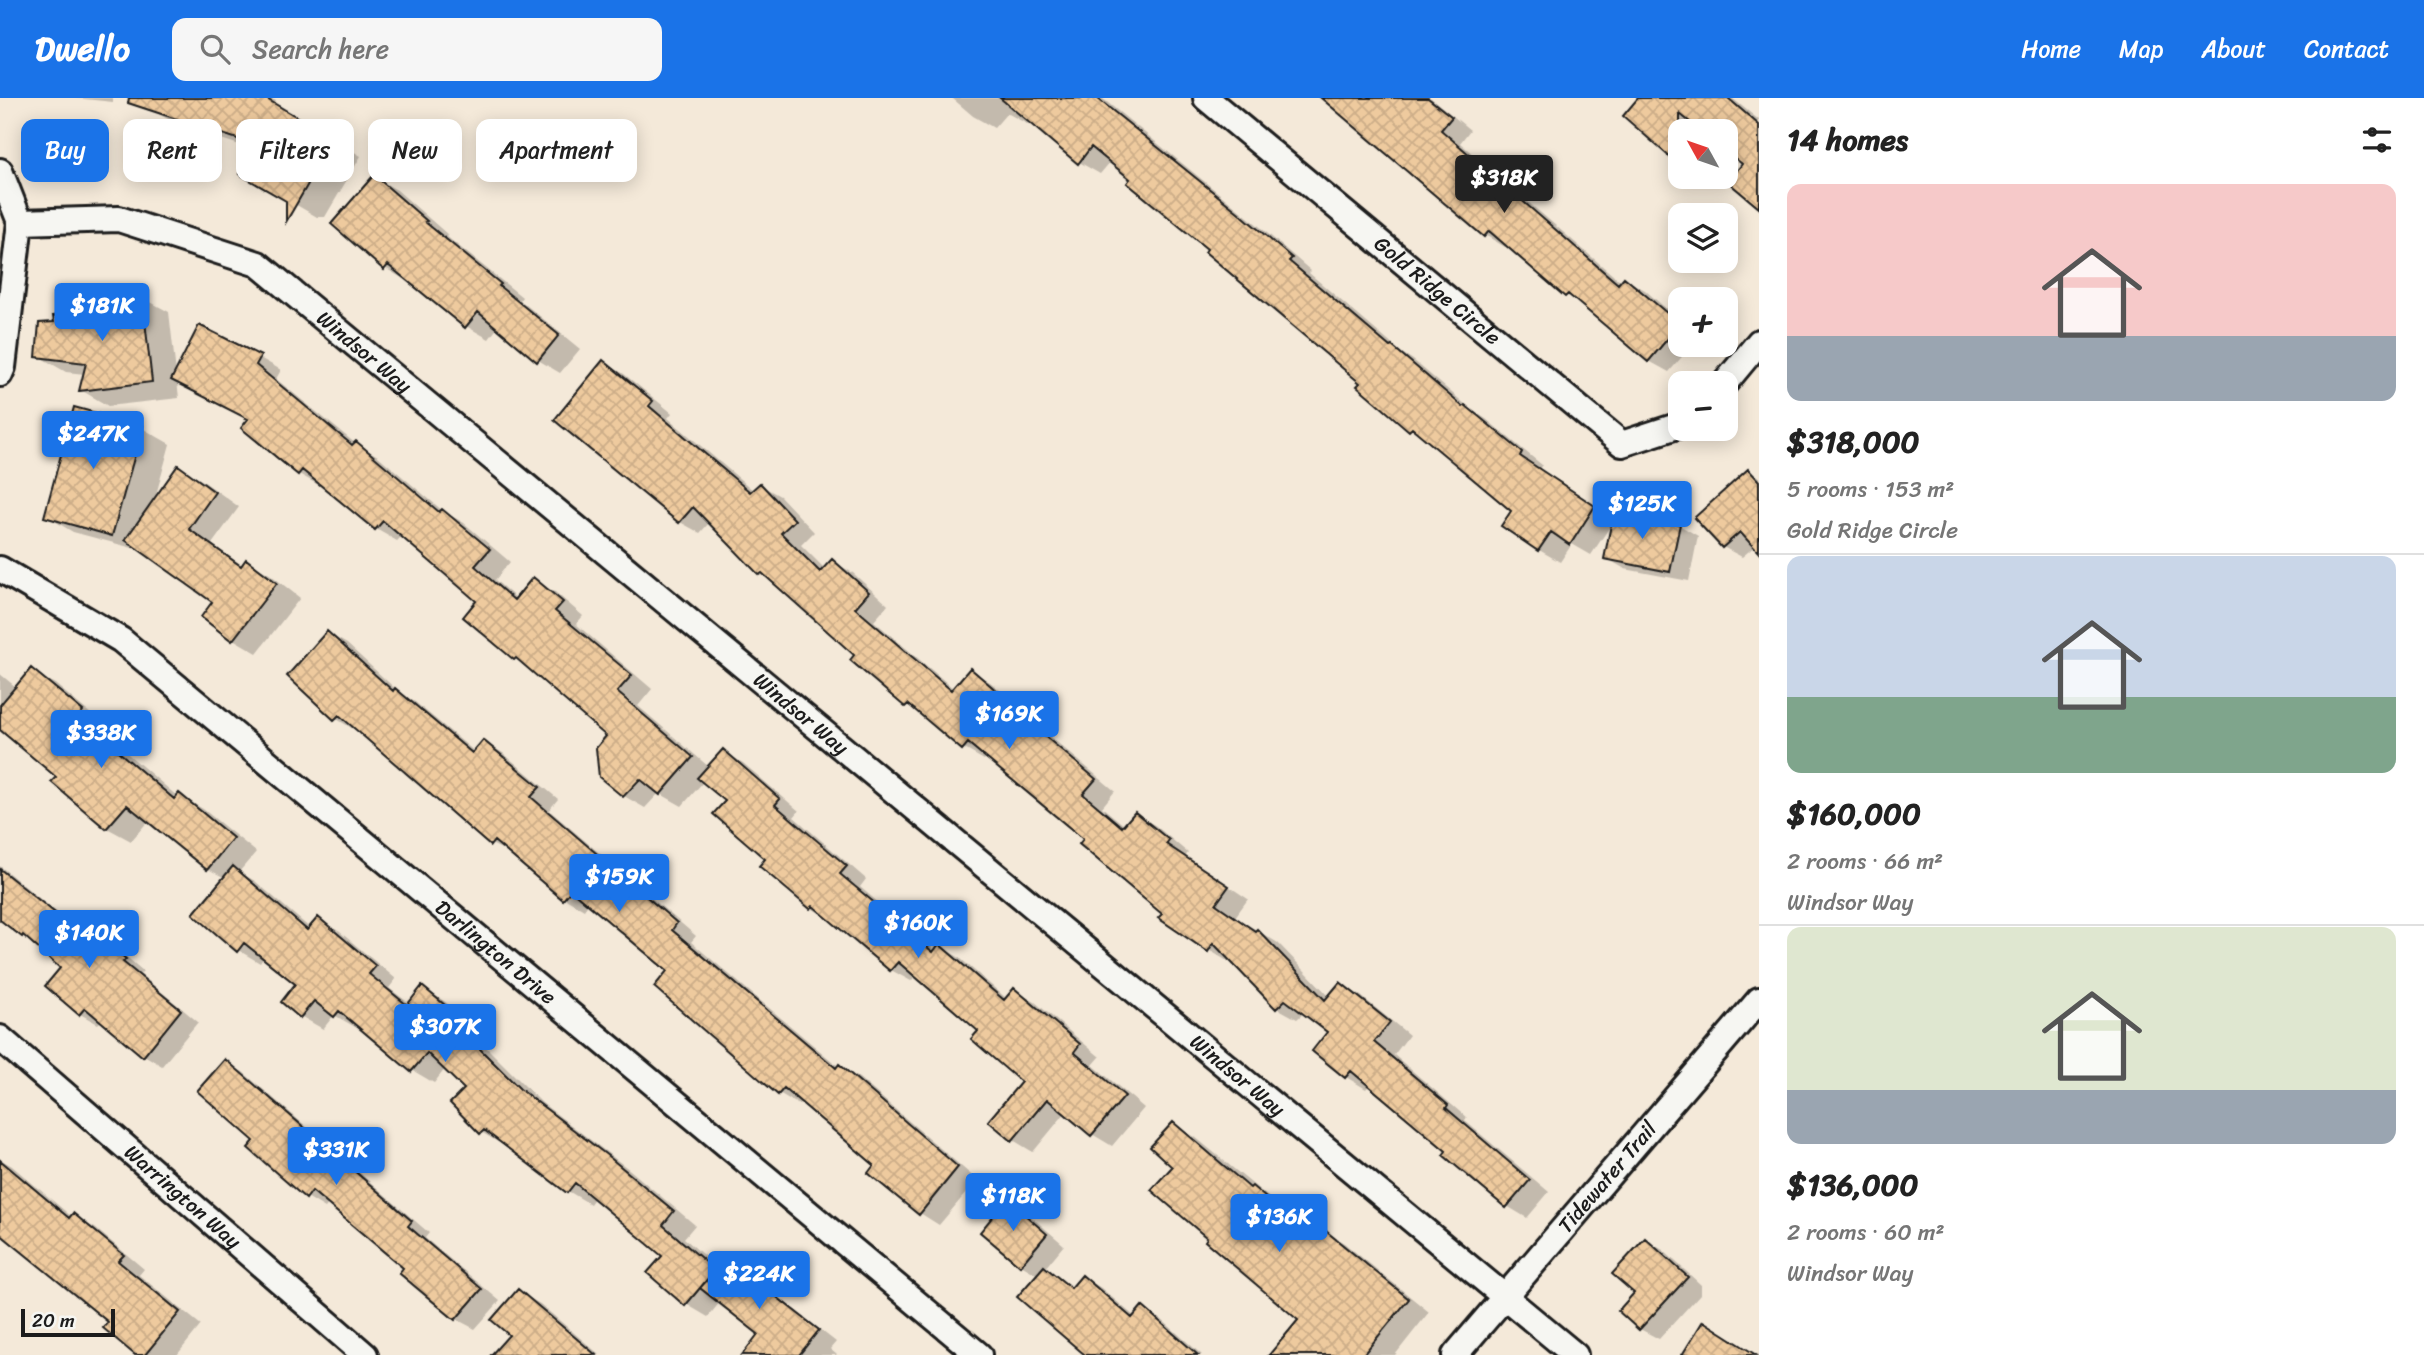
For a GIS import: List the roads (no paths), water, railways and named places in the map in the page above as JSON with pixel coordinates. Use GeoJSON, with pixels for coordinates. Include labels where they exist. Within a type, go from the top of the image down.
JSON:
{"type":"FeatureCollection","features":[{"type":"Feature","properties":{"kind":"street","name":"Gold Ridge Circle"},"geometry":{"type":"LineString","coordinates":[[1206,98],[1622,444],[1668,429]]}},
{"type":"Feature","properties":{"kind":"street"},"geometry":{"type":"LineString","coordinates":[[0,171],[20,222],[0,374]]}},
{"type":"Feature","properties":{"kind":"street","name":"Windsor Way"},"geometry":{"type":"LineString","coordinates":[[20,222],[119,219],[258,264],[1575,1355]]}},
{"type":"Feature","properties":{"kind":"street"},"geometry":{"type":"LineString","coordinates":[[1735,371],[1759,342]]}},
{"type":"Feature","properties":{"kind":"street","name":"Darlington Drive"},"geometry":{"type":"LineString","coordinates":[[0,569],[121,640],[979,1355]]}},
{"type":"Feature","properties":{"kind":"street","name":"Tidewater Trail"},"geometry":{"type":"LineString","coordinates":[[1455,1355],[1759,1000]]}},
{"type":"Feature","properties":{"kind":"street","name":"Warrington Way"},"geometry":{"type":"LineString","coordinates":[[0,1038],[365,1355]]}}]}
